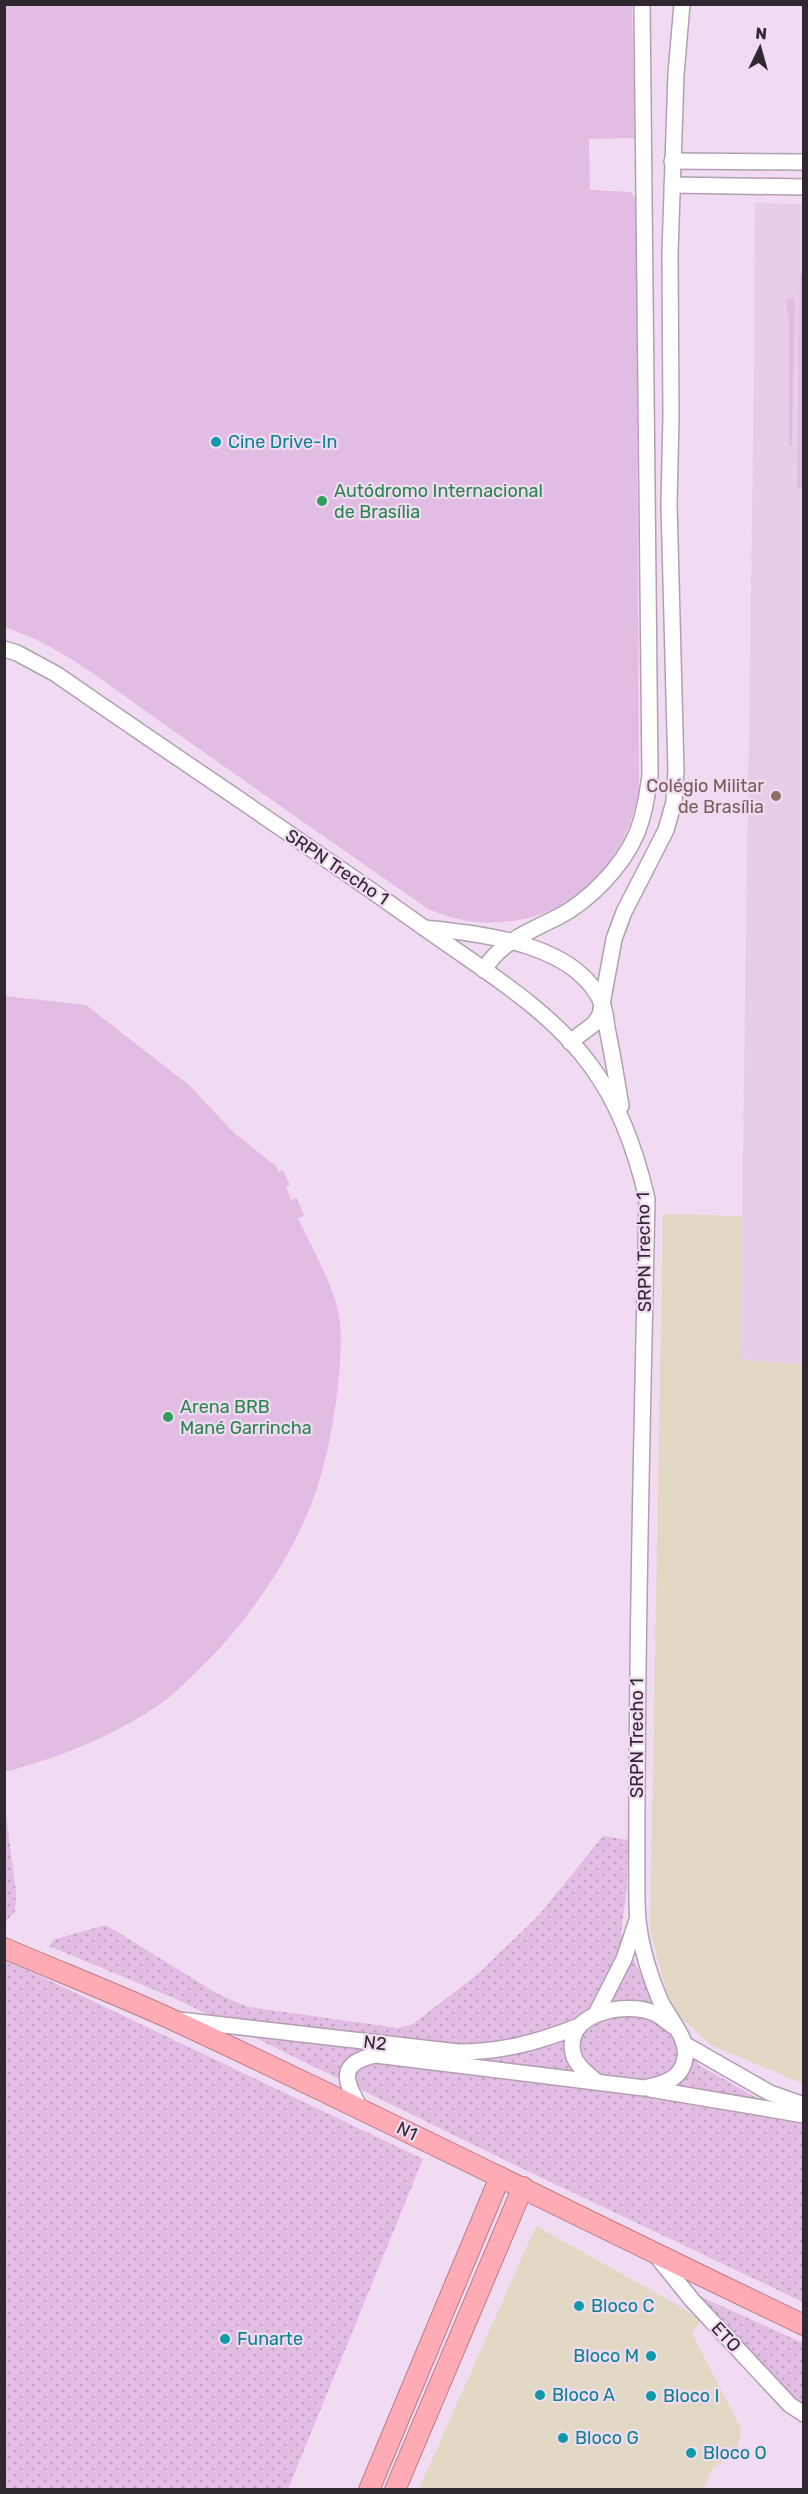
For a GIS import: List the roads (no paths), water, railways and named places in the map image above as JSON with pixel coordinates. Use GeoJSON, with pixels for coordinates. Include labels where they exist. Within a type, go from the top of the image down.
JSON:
{"type":"FeatureCollection","features":[{"type":"Feature","properties":{"kind":"highway","name":"N1"},"geometry":{"type":"LineString","coordinates":[[4,1948],[169,2018],[523,2187],[654,2254],[804,2325]]}},
{"type":"Feature","properties":{"kind":"highway"},"geometry":{"type":"LineString","coordinates":[[369,2490],[500,2177]]}},
{"type":"Feature","properties":{"kind":"highway"},"geometry":{"type":"LineString","coordinates":[[394,2490],[523,2187]]}},
{"type":"Feature","properties":{"kind":"main road"},"geometry":{"type":"LineString","coordinates":[[484,970],[491,959],[512,941],[561,916],[589,895],[619,863],[636,835],[650,776],[642,4]]}},
{"type":"Feature","properties":{"kind":"main road"},"geometry":{"type":"LineString","coordinates":[[668,476],[671,416],[672,161],[682,4]]}},
{"type":"Feature","properties":{"kind":"main road"},"geometry":{"type":"LineString","coordinates":[[672,161],[804,162]]}},
{"type":"Feature","properties":{"kind":"main road"},"geometry":{"type":"LineString","coordinates":[[672,185],[804,187]]}},
{"type":"Feature","properties":{"kind":"main road"},"geometry":{"type":"LineString","coordinates":[[647,409],[656,420],[665,422],[671,416]]}},
{"type":"Feature","properties":{"kind":"main road"},"geometry":{"type":"LineString","coordinates":[[570,1042],[594,1024],[602,1005],[614,939],[624,912],[666,830],[674,802],[676,771],[666,442],[660,439],[646,445]]}},
{"type":"Feature","properties":{"kind":"main road","name":"SRPN Trecho 1"},"geometry":{"type":"LineString","coordinates":[[4,649],[17,653],[56,674],[484,970],[524,1000],[570,1042],[590,1064],[610,1094],[623,1121],[647,1199],[637,1689],[637,1920],[648,1969],[661,2001],[676,2028]]}},
{"type":"Feature","properties":{"kind":"main road"},"geometry":{"type":"LineString","coordinates":[[424,928],[512,941],[536,948],[561,959],[588,983],[602,1005],[623,1121]]}},
{"type":"Feature","properties":{"kind":"main road"},"geometry":{"type":"LineString","coordinates":[[486,937],[503,936],[535,928]]}},
{"type":"Feature","properties":{"kind":"main road"},"geometry":{"type":"LineString","coordinates":[[607,978],[608,1033]]}},
{"type":"Feature","properties":{"kind":"main road","name":"SRPN Trecho 1"},"geometry":{"type":"LineString","coordinates":[[597,2012],[624,1959],[637,1920]]}},
{"type":"Feature","properties":{"kind":"main road"},"geometry":{"type":"LineString","coordinates":[[804,2105],[770,2093],[686,2045],[676,2028],[654,2013],[631,2008],[597,2012],[579,2026],[574,2036],[573,2053],[580,2067],[597,2082],[804,2115]]}},
{"type":"Feature","properties":{"kind":"main road","name":"N2"},"geometry":{"type":"LineString","coordinates":[[169,2018],[458,2052],[488,2052],[517,2047],[579,2026]]}},
{"type":"Feature","properties":{"kind":"main road"},"geometry":{"type":"LineString","coordinates":[[644,2088],[672,2080],[680,2072],[686,2059],[686,2045]]}},
{"type":"Feature","properties":{"kind":"main road","name":"N2"},"geometry":{"type":"LineString","coordinates":[[361,2109],[349,2089],[346,2077],[350,2065],[361,2058],[376,2055],[597,2082]]}},
{"type":"Feature","properties":{"kind":"main road","name":"ETO"},"geometry":{"type":"LineString","coordinates":[[654,2254],[692,2300],[782,2397],[804,2414]]}},
{"type":"Feature","properties":{"kind":"place","name":"Cine Drive-In"},"geometry":{"type":"Point","coordinates":[216,442]}},
{"type":"Feature","properties":{"kind":"place","name":"Autódromo Internacional de Brasília"},"geometry":{"type":"Point","coordinates":[322,501]}},
{"type":"Feature","properties":{"kind":"place","name":"Colégio Militar de Brasília"},"geometry":{"type":"Point","coordinates":[776,796]}},
{"type":"Feature","properties":{"kind":"place","name":"Arena BRB Mané Garrincha"},"geometry":{"type":"Point","coordinates":[168,1417]}},
{"type":"Feature","properties":{"kind":"place","name":"Bloco C"},"geometry":{"type":"Point","coordinates":[579,2306]}},
{"type":"Feature","properties":{"kind":"place","name":"Funarte"},"geometry":{"type":"Point","coordinates":[225,2339]}},
{"type":"Feature","properties":{"kind":"place","name":"Bloco M"},"geometry":{"type":"Point","coordinates":[651,2356]}},
{"type":"Feature","properties":{"kind":"place","name":"Bloco A"},"geometry":{"type":"Point","coordinates":[540,2395]}},
{"type":"Feature","properties":{"kind":"place","name":"Bloco I"},"geometry":{"type":"Point","coordinates":[651,2396]}},
{"type":"Feature","properties":{"kind":"place","name":"Bloco G"},"geometry":{"type":"Point","coordinates":[563,2438]}},
{"type":"Feature","properties":{"kind":"place","name":"Bloco O"},"geometry":{"type":"Point","coordinates":[691,2453]}}]}
